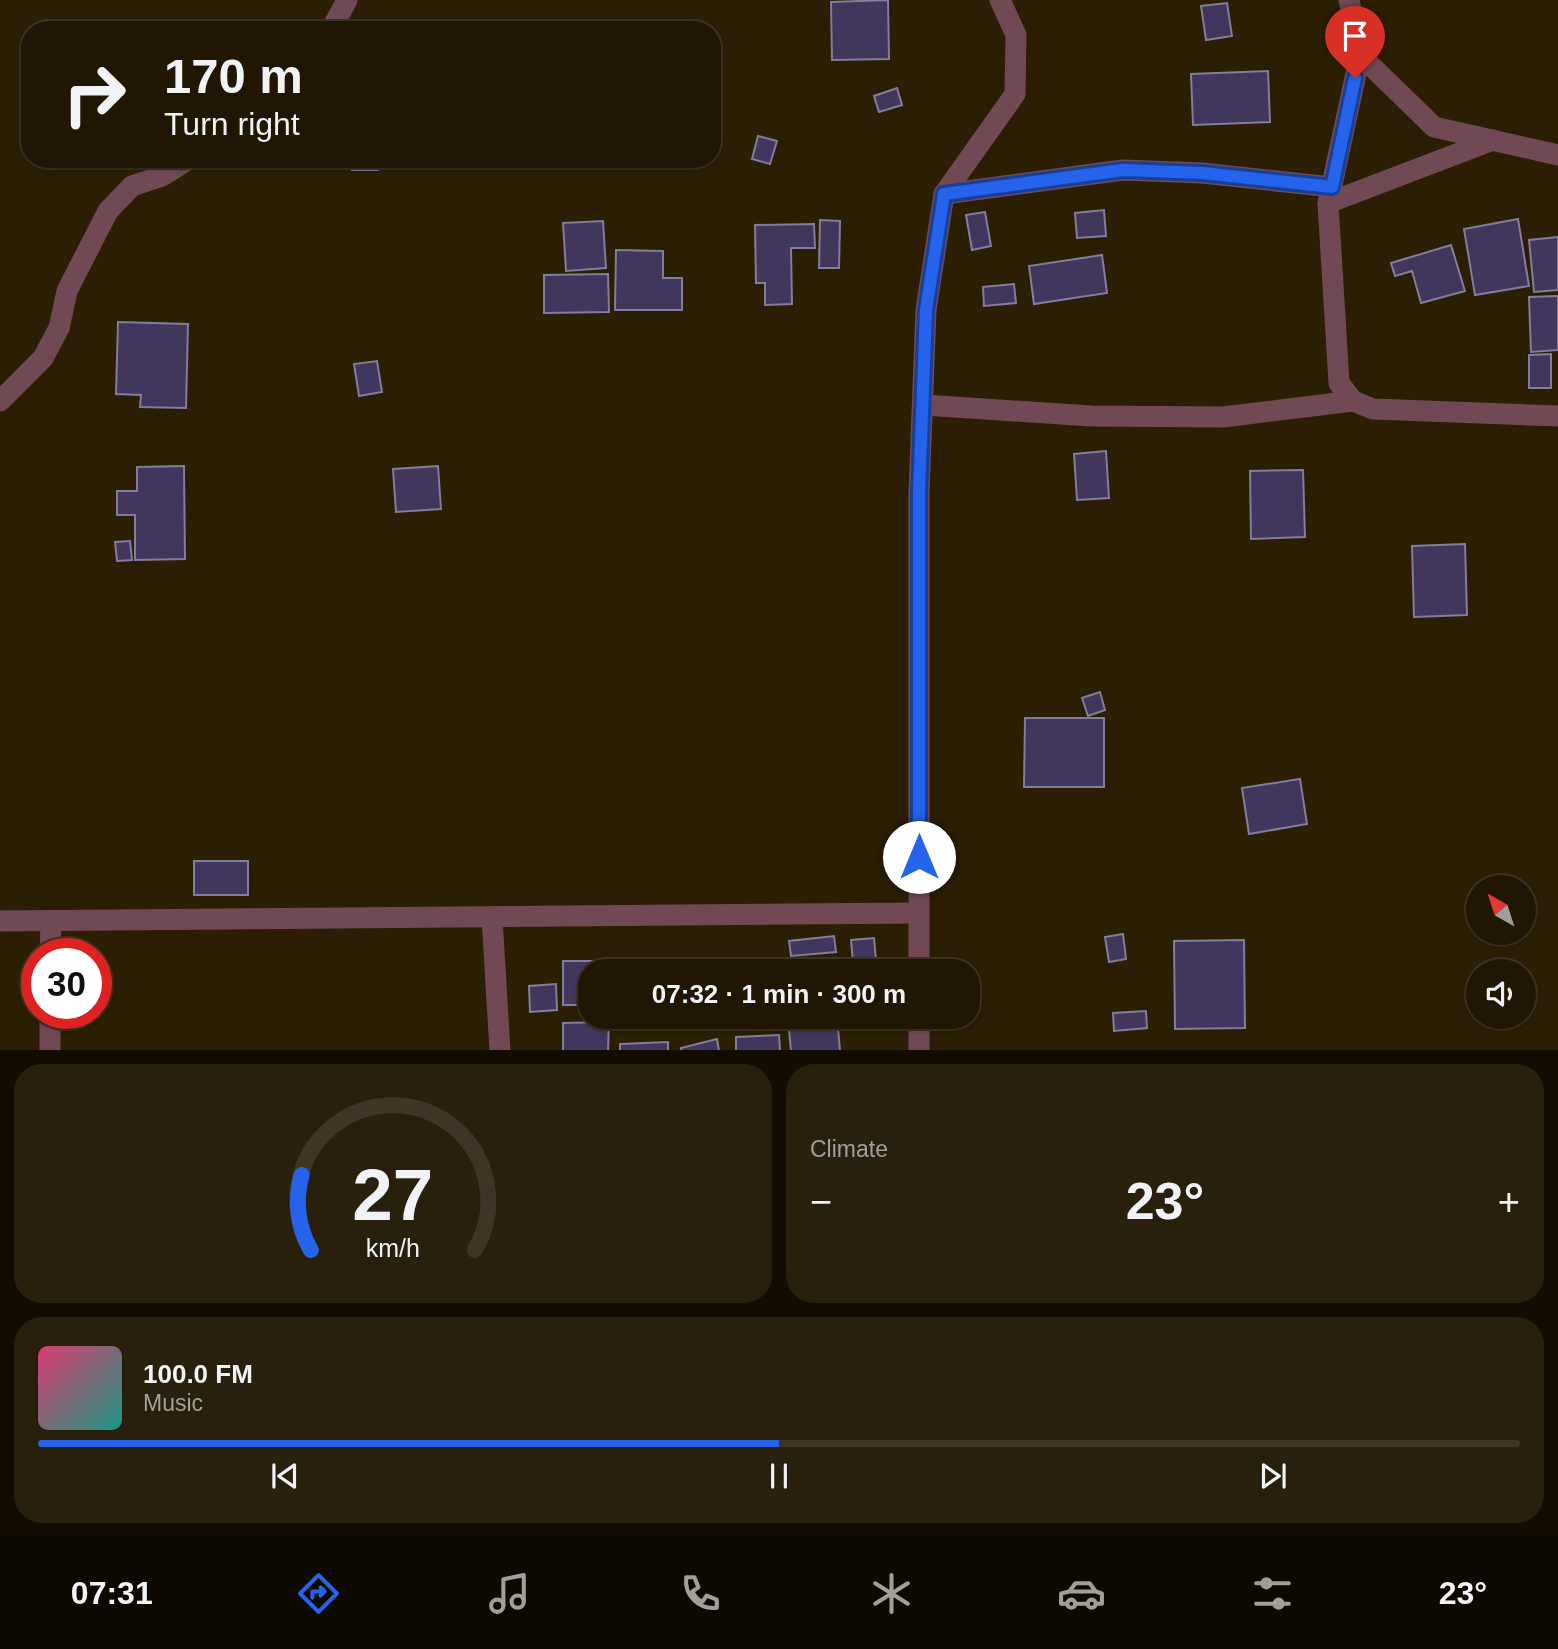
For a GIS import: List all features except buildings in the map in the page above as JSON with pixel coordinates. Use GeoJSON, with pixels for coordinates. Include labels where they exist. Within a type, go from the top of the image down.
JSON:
{"type":"FeatureCollection","features":[{"type":"Feature","properties":{"kind":"street"},"geometry":{"type":"LineString","coordinates":[[336,21],[347,0]]}},
{"type":"Feature","properties":{"kind":"street"},"geometry":{"type":"LineString","coordinates":[[919,959],[919,492],[926,310],[944,194],[1015,94],[1016,35],[1000,0]]}},
{"type":"Feature","properties":{"kind":"street"},"geometry":{"type":"LineString","coordinates":[[1349,0],[1360,55],[1330,195],[1339,383],[1353,401]]}},
{"type":"Feature","properties":{"kind":"street"},"geometry":{"type":"LineString","coordinates":[[1360,55],[1434,127],[1558,155]]}},
{"type":"Feature","properties":{"kind":"street"},"geometry":{"type":"LineString","coordinates":[[944,194],[1123,170],[1202,173],[1330,195],[1493,140]]}},
{"type":"Feature","properties":{"kind":"street"},"geometry":{"type":"LineString","coordinates":[[0,401],[43,358],[59,328],[67,291],[108,211],[132,186],[162,176],[175,168]]}},
{"type":"Feature","properties":{"kind":"street"},"geometry":{"type":"LineString","coordinates":[[924,405],[1091,416],[1223,417],[1353,401],[1373,409],[1558,416]]}},
{"type":"Feature","properties":{"kind":"street"},"geometry":{"type":"LineString","coordinates":[[0,921],[919,913]]}},
{"type":"Feature","properties":{"kind":"street"},"geometry":{"type":"LineString","coordinates":[[492,917],[500,1050]]}},
{"type":"Feature","properties":{"kind":"street"},"geometry":{"type":"LineString","coordinates":[[51,921],[51,938]]}},
{"type":"Feature","properties":{"kind":"street"},"geometry":{"type":"LineString","coordinates":[[50,1029],[50,1050]]}},
{"type":"Feature","properties":{"kind":"street"},"geometry":{"type":"LineString","coordinates":[[919,1029],[919,1050]]}},
{"type":"Feature","properties":{"kind":"route"},"geometry":{"type":"LineString","coordinates":[[919,857],[919,492],[926,310],[944,194],[1123,170],[1202,173],[1332,187],[1355,78]]}}]}
